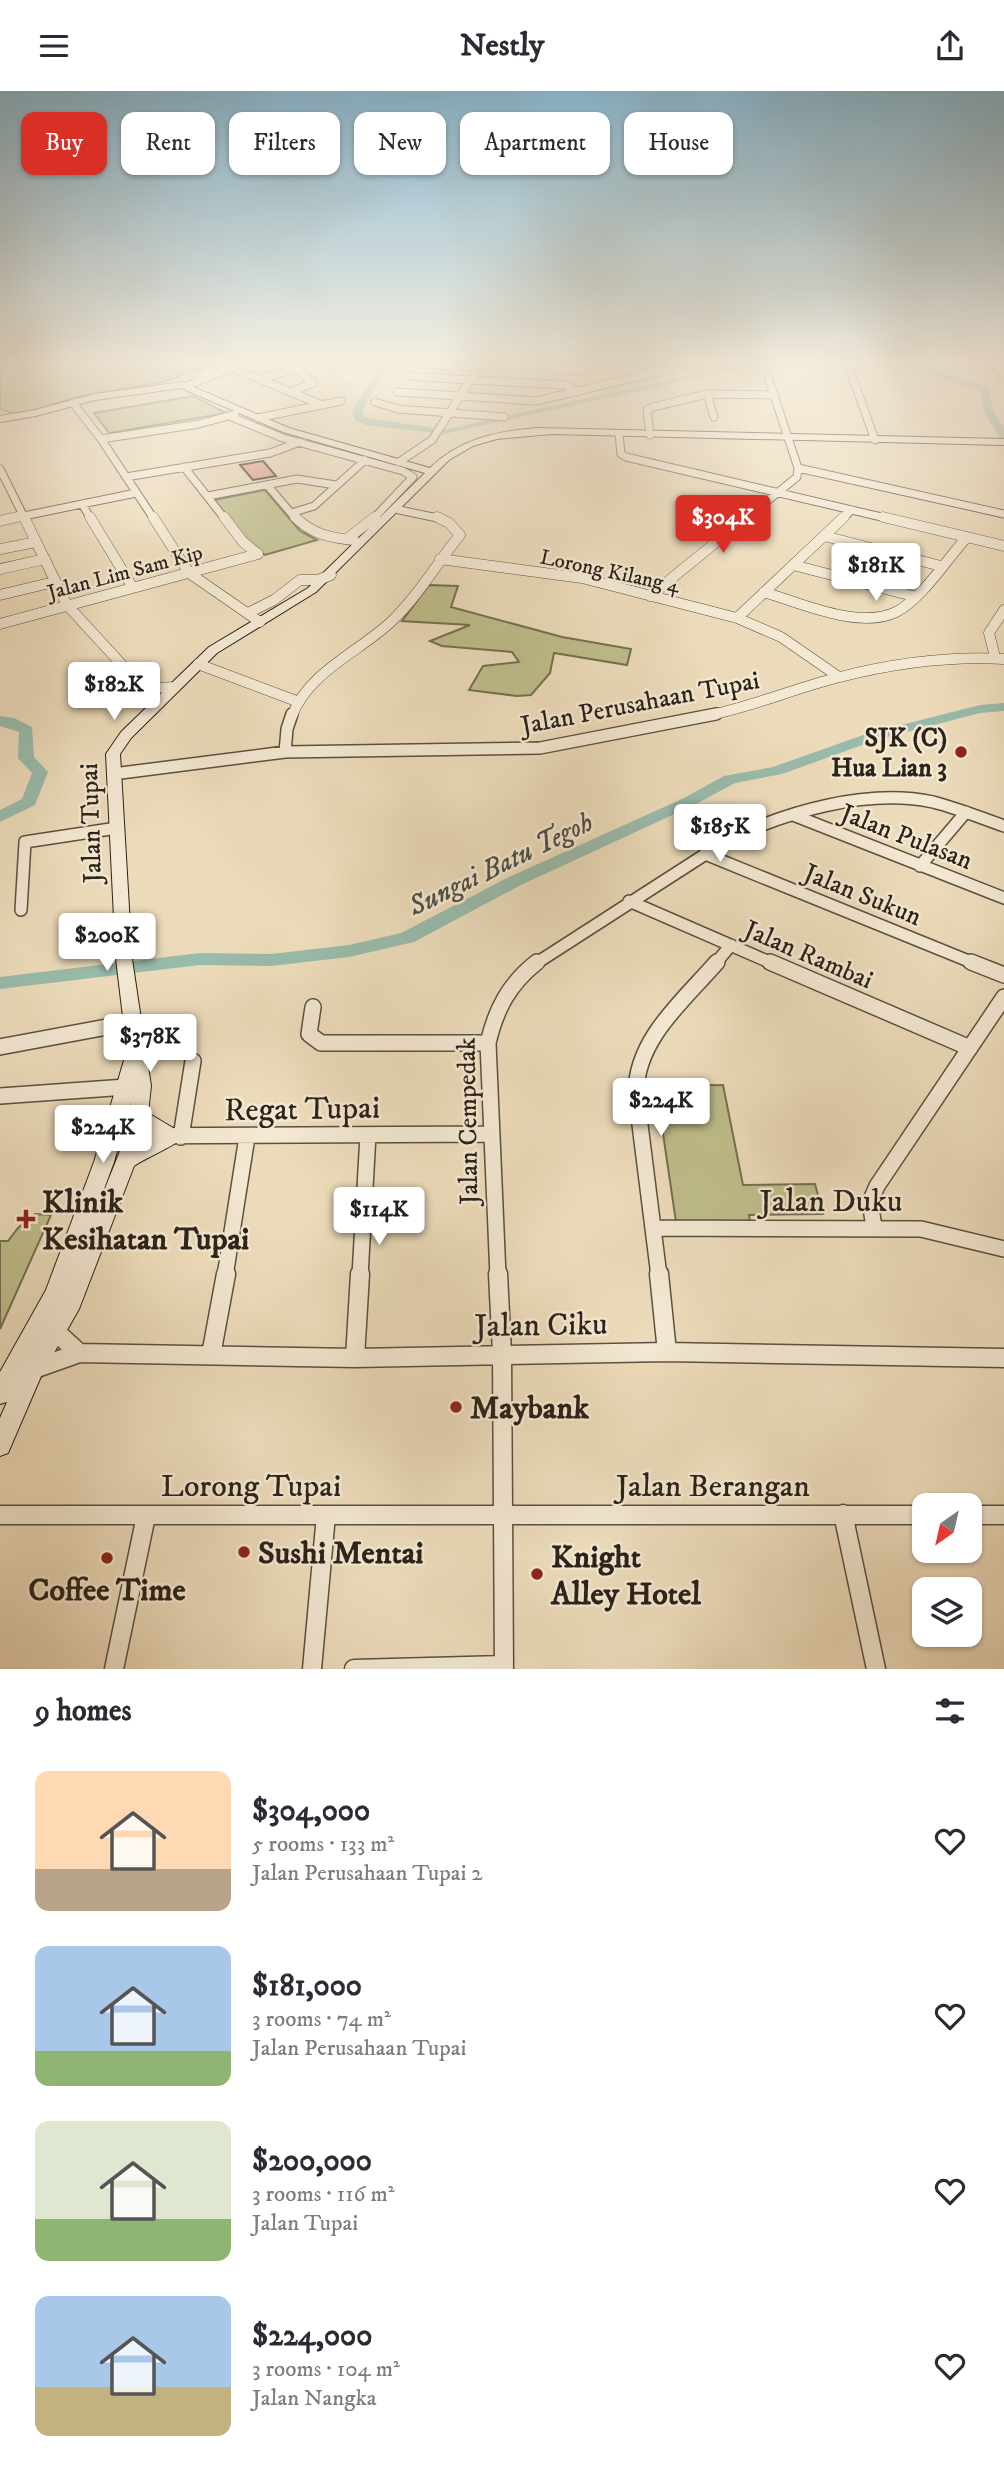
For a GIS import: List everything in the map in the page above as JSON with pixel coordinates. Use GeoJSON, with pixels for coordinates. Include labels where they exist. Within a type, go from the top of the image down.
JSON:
{"type":"FeatureCollection","features":[{"type":"Feature","properties":{"kind":"main road"},"geometry":{"type":"LineString","coordinates":[[306,436],[434,472]]}},
{"type":"Feature","properties":{"kind":"main road"},"geometry":{"type":"LineString","coordinates":[[401,463],[444,461],[471,443],[502,436]]}},
{"type":"Feature","properties":{"kind":"main road"},"geometry":{"type":"LineString","coordinates":[[679,436],[1004,442]]}},
{"type":"Feature","properties":{"kind":"main road"},"geometry":{"type":"LineString","coordinates":[[398,506],[429,485],[441,473],[444,461]]}},
{"type":"Feature","properties":{"kind":"main road","name":"Jalan Tupai"},"geometry":{"type":"LineString","coordinates":[[0,1394],[55,1291],[113,1136],[136,1050],[124,954],[113,774],[113,754],[117,744],[222,643],[254,618],[308,585],[331,575],[444,461]]}},
{"type":"Feature","properties":{"kind":"main road"},"geometry":{"type":"LineString","coordinates":[[0,1445],[33,1369],[56,1332],[80,1280],[127,1161],[137,1127],[142,1073],[136,1050]]}},
{"type":"Feature","properties":{"kind":"main road"},"geometry":{"type":"LineString","coordinates":[[137,1127],[177,1137]]}},
{"type":"Feature","properties":{"kind":"main road"},"geometry":{"type":"LineString","coordinates":[[127,1161],[142,1150],[177,1137]]}},
{"type":"Feature","properties":{"kind":"street"},"geometry":{"type":"LineString","coordinates":[[98,436],[189,573],[254,618]]}},
{"type":"Feature","properties":{"kind":"street"},"geometry":{"type":"LineString","coordinates":[[101,439],[123,436]]}},
{"type":"Feature","properties":{"kind":"street"},"geometry":{"type":"LineString","coordinates":[[277,436],[409,473],[412,481],[363,529],[347,539]]}},
{"type":"Feature","properties":{"kind":"street"},"geometry":{"type":"LineString","coordinates":[[401,463],[425,446],[433,436]]}},
{"type":"Feature","properties":{"kind":"street"},"geometry":{"type":"LineString","coordinates":[[619,436],[621,454],[626,457],[1004,546]]}},
{"type":"Feature","properties":{"kind":"street"},"geometry":{"type":"LineString","coordinates":[[873,436],[875,440]]}},
{"type":"Feature","properties":{"kind":"street"},"geometry":{"type":"LineString","coordinates":[[126,477],[270,453],[310,437]]}},
{"type":"Feature","properties":{"kind":"street"},"geometry":{"type":"LineString","coordinates":[[650,596],[797,477],[798,468],[787,438]]}},
{"type":"Feature","properties":{"kind":"street"},"geometry":{"type":"LineString","coordinates":[[291,513],[314,506],[365,460]]}},
{"type":"Feature","properties":{"kind":"street"},"geometry":{"type":"LineString","coordinates":[[184,467],[208,496],[298,479],[336,485]]}},
{"type":"Feature","properties":{"kind":"street"},"geometry":{"type":"LineString","coordinates":[[798,468],[1004,513]]}},
{"type":"Feature","properties":{"kind":"street"},"geometry":{"type":"LineString","coordinates":[[0,469],[3,480],[24,516],[67,605],[158,704]]}},
{"type":"Feature","properties":{"kind":"street"},"geometry":{"type":"LineString","coordinates":[[268,485],[306,530],[323,537],[367,537]]}},
{"type":"Feature","properties":{"kind":"street"},"geometry":{"type":"LineString","coordinates":[[0,521],[136,493]]}},
{"type":"Feature","properties":{"kind":"street","name":"Jalan Lim Sam Kip"},"geometry":{"type":"LineString","coordinates":[[0,624],[258,554],[243,542],[208,496]]}},
{"type":"Feature","properties":{"kind":"street"},"geometry":{"type":"LineString","coordinates":[[82,504],[133,588]]}},
{"type":"Feature","properties":{"kind":"street"},"geometry":{"type":"LineString","coordinates":[[285,752],[286,724],[299,702],[335,663],[392,621],[460,535],[458,530],[436,518],[398,506]]}},
{"type":"Feature","properties":{"kind":"street"},"geometry":{"type":"LineString","coordinates":[[737,618],[852,510]]}},
{"type":"Feature","properties":{"kind":"street"},"geometry":{"type":"LineString","coordinates":[[824,536],[941,565]]}},
{"type":"Feature","properties":{"kind":"street"},"geometry":{"type":"LineString","coordinates":[[764,592],[866,618],[895,612],[967,537]]}},
{"type":"Feature","properties":{"kind":"street"},"geometry":{"type":"LineString","coordinates":[[347,539],[355,549]]}},
{"type":"Feature","properties":{"kind":"street"},"geometry":{"type":"LineString","coordinates":[[0,549],[36,542]]}},
{"type":"Feature","properties":{"kind":"street"},"geometry":{"type":"LineString","coordinates":[[0,569],[45,559]]}},
{"type":"Feature","properties":{"kind":"street","name":"Lorong Kilang 4"},"geometry":{"type":"LineString","coordinates":[[440,559],[582,578],[737,618],[781,637],[839,677]]}},
{"type":"Feature","properties":{"kind":"street"},"geometry":{"type":"LineString","coordinates":[[793,565],[913,596]]}},
{"type":"Feature","properties":{"kind":"street"},"geometry":{"type":"LineString","coordinates":[[0,594],[54,582]]}},
{"type":"Feature","properties":{"kind":"street"},"geometry":{"type":"LineString","coordinates":[[1000,658],[989,633],[1004,610]]}},
{"type":"Feature","properties":{"kind":"street","name":"Jalan Perusahaan Tupai"},"geometry":{"type":"LineString","coordinates":[[113,774],[285,752],[540,748],[726,712],[839,677],[909,662],[959,657],[1000,658]]}},
{"type":"Feature","properties":{"kind":"street"},"geometry":{"type":"LineString","coordinates":[[198,664],[299,702]]}},
{"type":"Feature","properties":{"kind":"street"},"geometry":{"type":"LineString","coordinates":[[136,682],[154,688],[175,687]]}},
{"type":"Feature","properties":{"kind":"street","name":"Jalan Cempedak"},"geometry":{"type":"LineString","coordinates":[[504,1667],[502,1354],[488,1042],[496,1007],[517,979],[544,956],[746,831],[834,803],[874,798],[932,802],[1004,826]]}},
{"type":"Feature","properties":{"kind":"street"},"geometry":{"type":"LineString","coordinates":[[920,866],[966,812]]}},
{"type":"Feature","properties":{"kind":"street","name":"Jalan Pulasan"},"geometry":{"type":"LineString","coordinates":[[793,815],[1004,898]]}},
{"type":"Feature","properties":{"kind":"street"},"geometry":{"type":"LineString","coordinates":[[20,911],[25,842],[117,828]]}},
{"type":"Feature","properties":{"kind":"street","name":"Jalan Sukun"},"geometry":{"type":"LineString","coordinates":[[705,854],[1004,975]]}},
{"type":"Feature","properties":{"kind":"street","name":"Jalan Rambai"},"geometry":{"type":"LineString","coordinates":[[629,901],[970,1048]]}},
{"type":"Feature","properties":{"kind":"street"},"geometry":{"type":"LineString","coordinates":[[667,1352],[636,1093],[636,1073],[652,1037],[731,945]]}},
{"type":"Feature","properties":{"kind":"street"},"geometry":{"type":"LineString","coordinates":[[874,1227],[870,1202],[877,1186],[1004,997]]}},
{"type":"Feature","properties":{"kind":"street"},"geometry":{"type":"LineString","coordinates":[[313,1007],[309,1034],[321,1043],[488,1042]]}},
{"type":"Feature","properties":{"kind":"street"},"geometry":{"type":"LineString","coordinates":[[0,1047],[134,1022]]}},
{"type":"Feature","properties":{"kind":"street"},"geometry":{"type":"LineString","coordinates":[[177,1137],[193,1061]]}},
{"type":"Feature","properties":{"kind":"street"},"geometry":{"type":"LineString","coordinates":[[0,1096],[126,1087]]}},
{"type":"Feature","properties":{"kind":"street"},"geometry":{"type":"LineString","coordinates":[[113,1136],[137,1127]]}},
{"type":"Feature","properties":{"kind":"street","name":"Regat Tupai"},"geometry":{"type":"LineString","coordinates":[[177,1137],[491,1134]]}},
{"type":"Feature","properties":{"kind":"street"},"geometry":{"type":"LineString","coordinates":[[355,1358],[368,1135]]}},
{"type":"Feature","properties":{"kind":"street"},"geometry":{"type":"LineString","coordinates":[[211,1355],[247,1137]]}},
{"type":"Feature","properties":{"kind":"street","name":"Jalan Duku"},"geometry":{"type":"LineString","coordinates":[[654,1228],[921,1229],[1004,1249]]}},
{"type":"Feature","properties":{"kind":"street"},"geometry":{"type":"LineString","coordinates":[[56,1332],[79,1353]]}},
{"type":"Feature","properties":{"kind":"street","name":"Jalan Ciku"},"geometry":{"type":"LineString","coordinates":[[79,1353],[355,1358],[667,1352],[1004,1358]]}},
{"type":"Feature","properties":{"kind":"street"},"geometry":{"type":"LineString","coordinates":[[33,1369],[79,1353]]}},
{"type":"Feature","properties":{"kind":"street"},"geometry":{"type":"LineString","coordinates":[[843,1514],[876,1669]]}},
{"type":"Feature","properties":{"kind":"street","name":"Lorong Tupai"},"geometry":{"type":"LineString","coordinates":[[0,1515],[502,1515]]}},
{"type":"Feature","properties":{"kind":"street"},"geometry":{"type":"LineString","coordinates":[[312,1669],[326,1515]]}},
{"type":"Feature","properties":{"kind":"street","name":"Jalan Berangan"},"geometry":{"type":"LineString","coordinates":[[502,1515],[912,1515]]}},
{"type":"Feature","properties":{"kind":"street"},"geometry":{"type":"LineString","coordinates":[[982,1515],[1004,1515]]}},
{"type":"Feature","properties":{"kind":"street"},"geometry":{"type":"LineString","coordinates":[[114,1669],[146,1516]]}},
{"type":"Feature","properties":{"kind":"street"},"geometry":{"type":"LineString","coordinates":[[354,1669],[504,1667]]}},
{"type":"Feature","properties":{"kind":"green space"},"geometry":{"type":"Polygon","coordinates":[[[265,490],[300,531],[317,540],[265,555],[246,542],[214,500],[265,490]]]}},
{"type":"Feature","properties":{"kind":"green space"},"geometry":{"type":"Polygon","coordinates":[[[429,585],[458,586],[451,607],[562,637],[631,649],[627,665],[554,653],[550,673],[531,695],[517,696],[469,690],[483,666],[519,662],[512,652],[442,646],[430,641],[470,625],[402,621],[429,585]]]}},
{"type":"Feature","properties":{"kind":"green space"},"geometry":{"type":"Polygon","coordinates":[[[723,1085],[743,1185],[815,1184],[823,1214],[749,1215],[750,1221],[676,1222],[656,1086],[723,1085]]]}},
{"type":"Feature","properties":{"kind":"green space"},"geometry":{"type":"Polygon","coordinates":[[[35,1214],[51,1215],[0,1329],[0,1241],[8,1241],[18,1228],[35,1214]]]}},
{"type":"Feature","properties":{"kind":"building"},"geometry":{"type":"Polygon","coordinates":[[[263,461],[276,476],[253,480],[240,465],[263,461]]]}},
{"type":"Feature","properties":{"kind":"building"},"geometry":{"type":"Polygon","coordinates":[[[104,915],[109,936],[102,938],[111,948],[89,954],[85,948],[73,952],[67,946],[75,942],[68,922],[104,915]]]}},
{"type":"Feature","properties":{"kind":"waterway","name":"Sungai Batu Tegoh"},"geometry":{"type":"LineString","coordinates":[[0,983],[200,959],[271,960],[349,951],[407,938],[515,881],[688,802],[730,779],[776,771],[871,737],[980,709],[1004,707]]}},
{"type":"Feature","properties":{"kind":"waterway","name":"Sungai Batu Tegoh"},"geometry":{"type":"LineString","coordinates":[[0,721],[9,721],[27,730],[26,758],[40,772],[29,802],[0,817]]}},
{"type":"Feature","properties":{"kind":"place","name":"SJK (C) Hua Lian 3"},"geometry":{"type":"Point","coordinates":[961,752]}},
{"type":"Feature","properties":{"kind":"place","name":"Klinik Kesihatan Tupai"},"geometry":{"type":"Point","coordinates":[26,1219]}},
{"type":"Feature","properties":{"kind":"place","name":"Maybank"},"geometry":{"type":"Point","coordinates":[456,1407]}},
{"type":"Feature","properties":{"kind":"place","name":"Sushi Mentai"},"geometry":{"type":"Point","coordinates":[244,1552]}},
{"type":"Feature","properties":{"kind":"place","name":"Coffee Time"},"geometry":{"type":"Point","coordinates":[107,1558]}},
{"type":"Feature","properties":{"kind":"place","name":"Knight Alley Hotel"},"geometry":{"type":"Point","coordinates":[537,1574]}}]}
